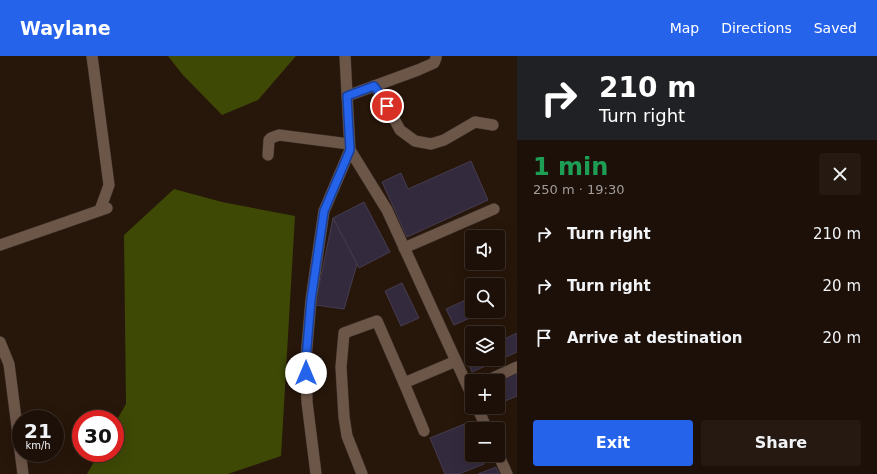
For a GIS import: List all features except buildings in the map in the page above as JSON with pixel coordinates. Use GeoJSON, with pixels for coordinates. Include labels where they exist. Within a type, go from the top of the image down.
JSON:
{"type":"FeatureCollection","features":[{"type":"Feature","properties":{"kind":"street"},"geometry":{"type":"LineString","coordinates":[[0,245],[104,209],[109,185],[92,56]]}},
{"type":"Feature","properties":{"kind":"street"},"geometry":{"type":"LineString","coordinates":[[316,474],[307,402],[306,358],[311,300],[324,211],[350,147],[345,56]]}},
{"type":"Feature","properties":{"kind":"street"},"geometry":{"type":"LineString","coordinates":[[347,96],[434,63],[436,56]]}},
{"type":"Feature","properties":{"kind":"street"},"geometry":{"type":"LineString","coordinates":[[374,86],[400,130],[415,141],[431,144],[444,140],[475,122],[493,124]]}},
{"type":"Feature","properties":{"kind":"street"},"geometry":{"type":"LineString","coordinates":[[268,155],[269,140],[279,135],[350,147],[387,210],[465,379]]}},
{"type":"Feature","properties":{"kind":"street"},"geometry":{"type":"LineString","coordinates":[[404,248],[494,209]]}},
{"type":"Feature","properties":{"kind":"street"},"geometry":{"type":"LineString","coordinates":[[362,474],[347,436],[344,417],[341,367],[344,333],[377,321],[424,430]]}},
{"type":"Feature","properties":{"kind":"street"},"geometry":{"type":"LineString","coordinates":[[0,342],[9,364],[23,474]]}},
{"type":"Feature","properties":{"kind":"street"},"geometry":{"type":"LineString","coordinates":[[404,383],[456,361]]}},
{"type":"Feature","properties":{"kind":"street"},"geometry":{"type":"LineString","coordinates":[[502,374],[517,367]]}},
{"type":"Feature","properties":{"kind":"street"},"geometry":{"type":"LineString","coordinates":[[502,462],[507,474]]}},
{"type":"Feature","properties":{"kind":"green space"},"geometry":{"type":"Polygon","coordinates":[[[168,56],[296,56],[258,100],[222,115],[182,74],[168,56]]]}},
{"type":"Feature","properties":{"kind":"green space"},"geometry":{"type":"Polygon","coordinates":[[[174,189],[222,202],[295,216],[281,456],[228,474],[87,474],[94,462],[124,462],[124,410],[123,410],[126,404],[124,235],[174,189]]]}},
{"type":"Feature","properties":{"kind":"route"},"geometry":{"type":"LineString","coordinates":[[306,373],[311,300],[324,211],[350,150],[347,96],[374,86],[387,106]]}}]}
